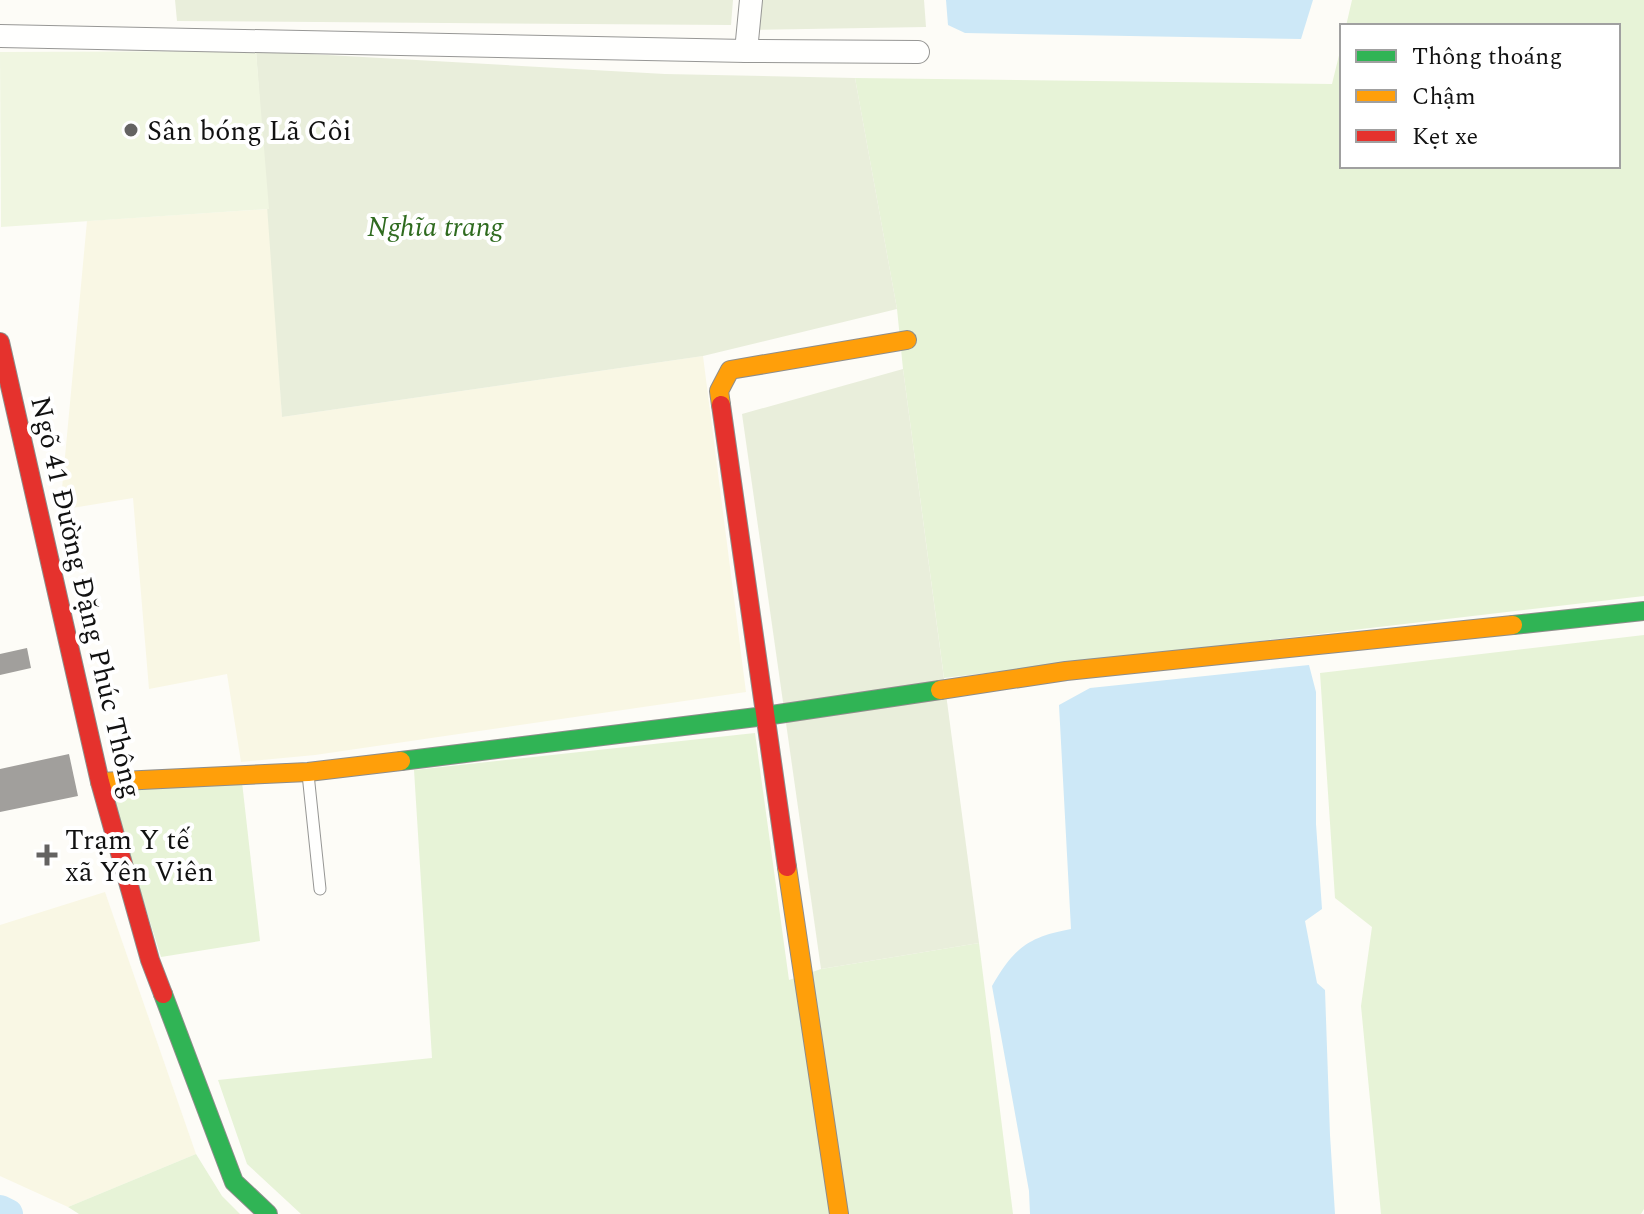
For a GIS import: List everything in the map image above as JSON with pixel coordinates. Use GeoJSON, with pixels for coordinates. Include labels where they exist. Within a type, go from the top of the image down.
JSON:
{"type":"FeatureCollection","features":[{"type":"Feature","properties":{"kind":"street"},"geometry":{"type":"LineString","coordinates":[[746,51],[751,0]]}},
{"type":"Feature","properties":{"kind":"street"},"geometry":{"type":"LineString","coordinates":[[0,36],[918,52]]}},
{"type":"Feature","properties":{"kind":"street"},"geometry":{"type":"LineString","coordinates":[[839,1214],[719,391],[730,370],[907,340]]}},
{"type":"Feature","properties":{"kind":"street","name":"Ngõ 41 Đường Đặng Phúc Thông"},"geometry":{"type":"LineString","coordinates":[[0,342],[100,782],[150,960],[234,1182],[268,1214]]}},
{"type":"Feature","properties":{"kind":"street"},"geometry":{"type":"LineString","coordinates":[[100,782],[308,772],[765,716],[1066,671],[1644,611]]}},
{"type":"Feature","properties":{"kind":"lane"},"geometry":{"type":"LineString","coordinates":[[308,772],[320,889]]}},
{"type":"Feature","properties":{"kind":"shaded area"},"geometry":{"type":"Polygon","coordinates":[[[269,209],[282,417],[703,356],[746,692],[315,755],[241,762],[227,674],[149,689],[133,498],[60,510],[87,221],[269,209]]]}},
{"type":"Feature","properties":{"kind":"shaded area"},"geometry":{"type":"Polygon","coordinates":[[[105,892],[196,1154],[68,1207],[0,1176],[0,925],[105,892]]]}},
{"type":"Feature","properties":{"kind":"green space"},"geometry":{"type":"Polygon","coordinates":[[[175,0],[733,0],[731,25],[177,21],[175,0]]]}},
{"type":"Feature","properties":{"kind":"green space"},"geometry":{"type":"Polygon","coordinates":[[[753,0],[924,0],[926,27],[748,30],[753,0]]]}},
{"type":"Feature","properties":{"kind":"green space"},"geometry":{"type":"Polygon","coordinates":[[[1352,0],[1644,0],[1644,596],[944,678],[897,309],[855,78],[1332,84],[1340,51],[1340,168],[1620,168],[1620,24],[1346,24],[1352,0]]]}},
{"type":"Feature","properties":{"kind":"green space","name":"Nghĩa trang"},"geometry":{"type":"Polygon","coordinates":[[[256,51],[665,74],[855,78],[897,309],[703,356],[282,417],[256,51]]]}},
{"type":"Feature","properties":{"kind":"green space","name":"Sân bóng Lã Côi"},"geometry":{"type":"Polygon","coordinates":[[[256,51],[269,209],[1,227],[0,52],[256,51]]]}},
{"type":"Feature","properties":{"kind":"green space"},"geometry":{"type":"Polygon","coordinates":[[[903,369],[979,943],[821,969],[742,414],[903,369]]]}},
{"type":"Feature","properties":{"kind":"green space"},"geometry":{"type":"Polygon","coordinates":[[[1644,635],[1644,1209],[1641,1214],[1381,1214],[1361,1006],[1372,927],[1335,898],[1320,673],[1644,635]]]}},
{"type":"Feature","properties":{"kind":"green space"},"geometry":{"type":"Polygon","coordinates":[[[755,733],[789,980],[821,969],[979,943],[1013,1214],[301,1214],[247,1164],[218,1080],[432,1058],[414,770],[755,733]]]}},
{"type":"Feature","properties":{"kind":"green space"},"geometry":{"type":"Polygon","coordinates":[[[242,782],[260,941],[161,957],[108,787],[242,782]]]}},
{"type":"Feature","properties":{"kind":"green space"},"geometry":{"type":"Polygon","coordinates":[[[196,1154],[222,1196],[240,1214],[79,1214],[68,1207],[196,1154]]]}},
{"type":"Feature","properties":{"kind":"water"},"geometry":{"type":"Polygon","coordinates":[[[946,0],[1313,0],[1301,39],[965,33],[948,25],[946,0]]]}},
{"type":"Feature","properties":{"kind":"water"},"geometry":{"type":"Polygon","coordinates":[[[1309,665],[1316,692],[1316,824],[1322,909],[1305,921],[1317,983],[1325,990],[1335,1214],[1030,1214],[1029,1191],[992,986],[1015,953],[1024,946],[1044,936],[1071,929],[1059,705],[1090,688],[1309,665]]]}},
{"type":"Feature","properties":{"kind":"building"},"geometry":{"type":"Polygon","coordinates":[[[27,648],[31,668],[0,675],[0,654],[27,648]]]}},
{"type":"Feature","properties":{"kind":"building"},"geometry":{"type":"Polygon","coordinates":[[[69,754],[78,796],[0,812],[0,769],[69,754]]]}},
{"type":"Feature","properties":{"kind":"waterway"},"geometry":{"type":"LineString","coordinates":[[0,1210],[8,1214]]}},
{"type":"Feature","properties":{"kind":"traffic: fast"},"geometry":{"type":"LineString","coordinates":[[1513,625],[1644,611]]}},
{"type":"Feature","properties":{"kind":"traffic: fast"},"geometry":{"type":"LineString","coordinates":[[401,761],[765,716],[940,690]]}},
{"type":"Feature","properties":{"kind":"traffic: fast"},"geometry":{"type":"LineString","coordinates":[[163,994],[234,1182],[268,1214]]}},
{"type":"Feature","properties":{"kind":"traffic: slow"},"geometry":{"type":"LineString","coordinates":[[721,405],[719,391],[730,370],[907,340]]}},
{"type":"Feature","properties":{"kind":"traffic: slow"},"geometry":{"type":"LineString","coordinates":[[940,690],[1066,671],[1513,625]]}},
{"type":"Feature","properties":{"kind":"traffic: slow"},"geometry":{"type":"LineString","coordinates":[[100,782],[308,772],[401,761]]}},
{"type":"Feature","properties":{"kind":"traffic: slow"},"geometry":{"type":"LineString","coordinates":[[787,867],[839,1214]]}},
{"type":"Feature","properties":{"kind":"traffic: jam"},"geometry":{"type":"LineString","coordinates":[[0,342],[100,782],[150,960],[163,994]]}},
{"type":"Feature","properties":{"kind":"traffic: jam"},"geometry":{"type":"LineString","coordinates":[[721,405],[787,867]]}},
{"type":"Feature","properties":{"kind":"place","name":"Sân bóng Lã Côi"},"geometry":{"type":"Point","coordinates":[131,130]}},
{"type":"Feature","properties":{"kind":"place","name":"Trạm Y tế xã Yên Viên"},"geometry":{"type":"Point","coordinates":[47,855]}}]}
